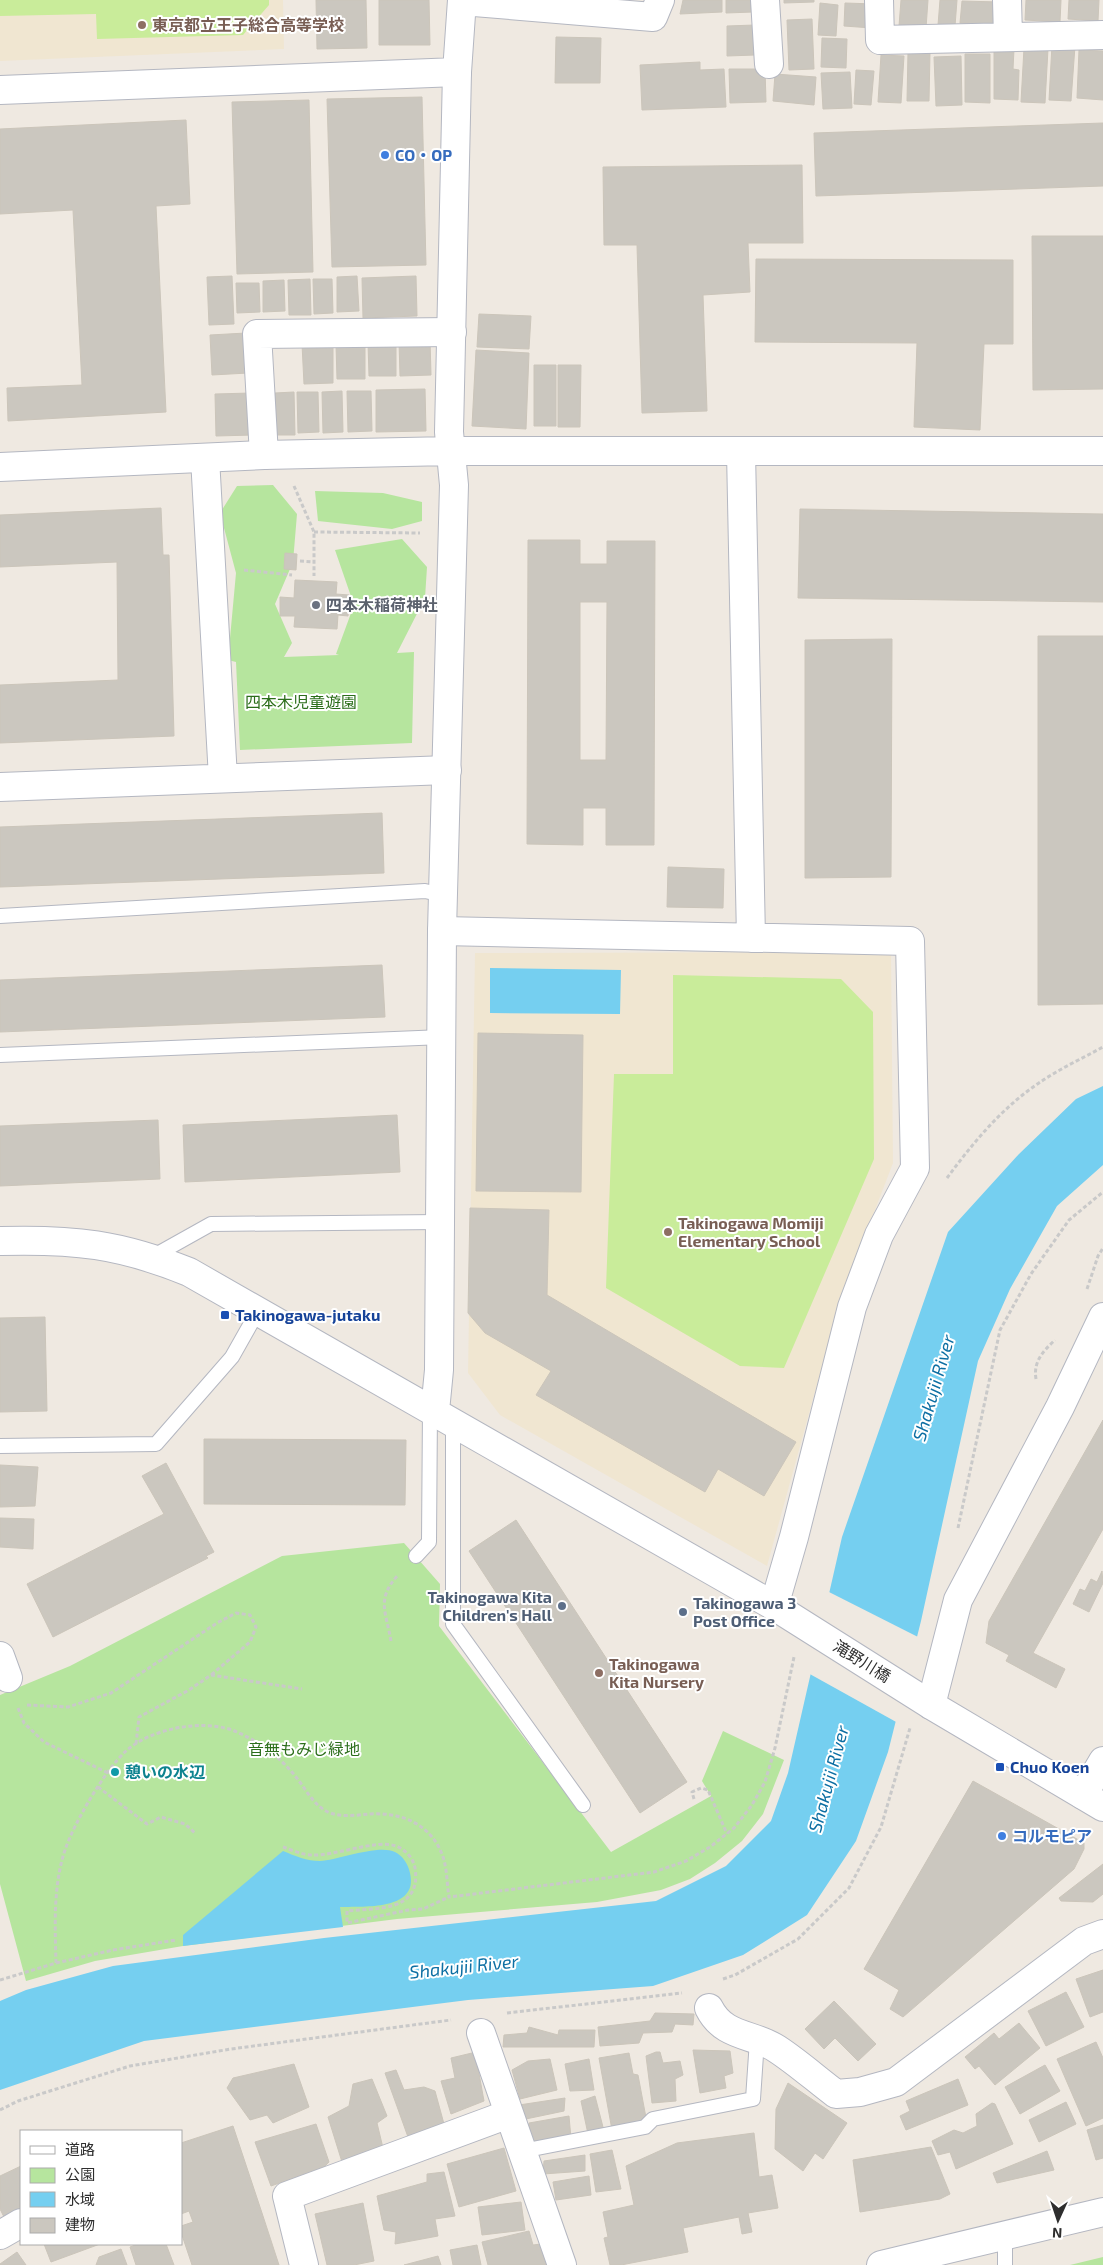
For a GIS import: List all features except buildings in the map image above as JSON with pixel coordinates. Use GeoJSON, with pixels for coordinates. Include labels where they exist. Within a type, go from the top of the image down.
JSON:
{"type":"FeatureCollection","features":[{"type":"Feature","properties":{"kind":"street"},"geometry":{"type":"LineString","coordinates":[[439,1414],[443,1037],[442,930],[454,485],[449,432],[457,72],[462,1],[653,17],[660,0]]}},
{"type":"Feature","properties":{"kind":"street"},"geometry":{"type":"LineString","coordinates":[[765,0],[769,64]]}},
{"type":"Feature","properties":{"kind":"street"},"geometry":{"type":"LineString","coordinates":[[879,0],[880,40],[1103,35]]}},
{"type":"Feature","properties":{"kind":"street"},"geometry":{"type":"LineString","coordinates":[[1007,0],[1008,38]]}},
{"type":"Feature","properties":{"kind":"street"},"geometry":{"type":"LineString","coordinates":[[0,90],[457,72]]}},
{"type":"Feature","properties":{"kind":"street"},"geometry":{"type":"LineString","coordinates":[[264,455],[257,334],[452,332]]}},
{"type":"Feature","properties":{"kind":"street"},"geometry":{"type":"LineString","coordinates":[[0,467],[264,455],[451,451],[1103,451]]}},
{"type":"Feature","properties":{"kind":"street"},"geometry":{"type":"LineString","coordinates":[[741,452],[751,938]]}},
{"type":"Feature","properties":{"kind":"street"},"geometry":{"type":"LineString","coordinates":[[205,458],[223,778]]}},
{"type":"Feature","properties":{"kind":"street"},"geometry":{"type":"LineString","coordinates":[[0,787],[447,770]]}},
{"type":"Feature","properties":{"kind":"street"},"geometry":{"type":"LineString","coordinates":[[442,930],[910,941],[915,1168],[880,1235],[852,1307],[794,1537],[774,1606]]}},
{"type":"Feature","properties":{"kind":"street","name":"滝野川橋"},"geometry":{"type":"LineString","coordinates":[[0,1241],[50,1240],[113,1246],[152,1257],[189,1272],[774,1606],[919,1697],[1093,1801]]}},
{"type":"Feature","properties":{"kind":"street"},"geometry":{"type":"LineString","coordinates":[[919,1697],[958,1600],[1060,1407],[1103,1317]]}},
{"type":"Feature","properties":{"kind":"street"},"geometry":{"type":"LineString","coordinates":[[1093,1801],[1103,1761]]}},
{"type":"Feature","properties":{"kind":"street"},"geometry":{"type":"LineString","coordinates":[[709,2008],[715,2020],[743,2037],[757,2040],[776,2048],[836,2094],[860,2092],[896,2082],[1084,1941],[1103,1934]]}},
{"type":"Feature","properties":{"kind":"street"},"geometry":{"type":"LineString","coordinates":[[481,2033],[562,2265]]}},
{"type":"Feature","properties":{"kind":"street"},"geometry":{"type":"LineString","coordinates":[[304,2265],[287,2196],[509,2114]]}},
{"type":"Feature","properties":{"kind":"street"},"geometry":{"type":"LineString","coordinates":[[881,2265],[1103,2212]]}},
{"type":"Feature","properties":{"kind":"street"},"geometry":{"type":"LineString","coordinates":[[0,2235],[20,2224]]}},
{"type":"Feature","properties":{"kind":"lane"},"geometry":{"type":"LineString","coordinates":[[0,916],[425,891],[443,895]]}},
{"type":"Feature","properties":{"kind":"lane"},"geometry":{"type":"LineString","coordinates":[[0,1055],[443,1037]]}},
{"type":"Feature","properties":{"kind":"lane"},"geometry":{"type":"LineString","coordinates":[[152,1257],[211,1224],[441,1222]]}},
{"type":"Feature","properties":{"kind":"lane"},"geometry":{"type":"LineString","coordinates":[[0,1446],[156,1444],[232,1357],[258,1310]]}},
{"type":"Feature","properties":{"kind":"lane"},"geometry":{"type":"LineString","coordinates":[[416,1556],[429,1542],[439,1414]]}},
{"type":"Feature","properties":{"kind":"lane"},"geometry":{"type":"LineString","coordinates":[[439,1414],[453,1624],[583,1805]]}},
{"type":"Feature","properties":{"kind":"lane"},"geometry":{"type":"LineString","coordinates":[[522,2151],[645,2127],[653,2119],[753,2099],[757,2040]]}},
{"type":"Feature","properties":{"kind":"lane"},"geometry":{"type":"LineString","coordinates":[[1005,2236],[1005,2265]]}},
{"type":"Feature","properties":{"kind":"path"},"geometry":{"type":"LineString","coordinates":[[291,481],[314,532],[314,576]]}},
{"type":"Feature","properties":{"kind":"path"},"geometry":{"type":"LineString","coordinates":[[314,532],[422,532]]}},
{"type":"Feature","properties":{"kind":"path"},"geometry":{"type":"LineString","coordinates":[[300,561],[314,562]]}},
{"type":"Feature","properties":{"kind":"path"},"geometry":{"type":"LineString","coordinates":[[212,563],[257,573],[292,575]]}},
{"type":"Feature","properties":{"kind":"path"},"geometry":{"type":"LineString","coordinates":[[942,1185],[963,1156],[999,1116],[1036,1085],[1103,1047]]}},
{"type":"Feature","properties":{"kind":"path"},"geometry":{"type":"LineString","coordinates":[[956,1533],[1000,1330],[1031,1274],[1069,1220],[1103,1192]]}},
{"type":"Feature","properties":{"kind":"path"},"geometry":{"type":"LineString","coordinates":[[391,1641],[383,1599],[389,1584],[416,1556]]}},
{"type":"Feature","properties":{"kind":"path"},"geometry":{"type":"LineString","coordinates":[[108,1773],[44,1742],[24,1723],[16,1704],[68,1707],[111,1693],[217,1622],[236,1613],[250,1615],[256,1627],[250,1642],[211,1675],[189,1690],[139,1717],[136,1745]]}},
{"type":"Feature","properties":{"kind":"path"},"geometry":{"type":"LineString","coordinates":[[283,1847],[311,1855],[380,1845],[395,1845],[406,1851],[414,1862],[416,1879],[413,1892],[403,1904],[387,1908],[347,1911],[347,1923],[408,1910],[423,1909],[448,1897],[654,1872],[686,1861],[710,1847],[727,1834],[752,1805],[766,1782],[776,1748],[794,1654]]}},
{"type":"Feature","properties":{"kind":"path"},"geometry":{"type":"LineString","coordinates":[[211,1675],[302,1689]]}},
{"type":"Feature","properties":{"kind":"path"},"geometry":{"type":"LineString","coordinates":[[718,1981],[736,1975],[798,1939],[849,1888],[881,1827],[919,1697]]}},
{"type":"Feature","properties":{"kind":"path"},"geometry":{"type":"LineString","coordinates":[[56,1963],[55,1908],[65,1850],[98,1787],[127,1750],[160,1731],[197,1724],[235,1730],[267,1748],[295,1775],[312,1798],[326,1812],[347,1816],[383,1813],[406,1818],[424,1828],[438,1844],[444,1861],[448,1897]]}},
{"type":"Feature","properties":{"kind":"path"},"geometry":{"type":"LineString","coordinates":[[98,1787],[147,1824],[161,1817],[185,1824],[195,1833]]}},
{"type":"Feature","properties":{"kind":"path"},"geometry":{"type":"LineString","coordinates":[[694,1799],[692,1792],[701,1788],[708,1790],[727,1834]]}},
{"type":"Feature","properties":{"kind":"path"},"geometry":{"type":"LineString","coordinates":[[0,1980],[56,1963],[113,1950],[176,1940]]}},
{"type":"Feature","properties":{"kind":"path"},"geometry":{"type":"LineString","coordinates":[[505,2014],[687,1991]]}},
{"type":"Feature","properties":{"kind":"path"},"geometry":{"type":"LineString","coordinates":[[0,2110],[18,2101],[130,2066],[231,2049],[456,2019]]}},
{"type":"Feature","properties":{"kind":"shaded area","name":"東京都立王子総合高等学校"},"geometry":{"type":"Polygon","coordinates":[[[0,0],[283,0],[284,49],[0,61],[0,0]]]}},
{"type":"Feature","properties":{"kind":"shaded area","name":"Takinogawa Momiji Elementary School"},"geometry":{"type":"Polygon","coordinates":[[[891,952],[893,1163],[840,1301],[767,1566],[500,1415],[468,1373],[475,953],[891,952]]]}},
{"type":"Feature","properties":{"kind":"green space"},"geometry":{"type":"Polygon","coordinates":[[[0,0],[269,0],[269,5],[243,35],[97,39],[96,14],[0,16],[0,0]]]}},
{"type":"Feature","properties":{"kind":"green space","name":"四本木児童遊園"},"geometry":{"type":"Polygon","coordinates":[[[273,485],[297,514],[293,562],[275,604],[292,643],[284,657],[339,655],[336,654],[354,605],[335,550],[402,539],[427,567],[425,598],[397,653],[414,652],[412,743],[240,750],[236,662],[228,660],[236,573],[220,513],[237,486],[273,485]]]}},
{"type":"Feature","properties":{"kind":"green space"},"geometry":{"type":"Polygon","coordinates":[[[315,491],[383,493],[422,502],[422,521],[392,529],[318,521],[315,491]]]}},
{"type":"Feature","properties":{"kind":"green space"},"geometry":{"type":"Polygon","coordinates":[[[673,975],[841,979],[873,1012],[874,1159],[784,1368],[740,1366],[606,1288],[614,1074],[673,1074],[673,975]]]}},
{"type":"Feature","properties":{"kind":"green space","name":"音無もみじ緑地"},"geometry":{"type":"Polygon","coordinates":[[[404,1543],[440,1584],[439,1626],[611,1852],[711,1796],[702,1781],[723,1731],[784,1760],[763,1814],[742,1841],[715,1863],[690,1879],[661,1890],[597,1902],[397,1919],[183,1946],[95,1961],[26,1981],[0,1884],[0,1695],[70,1666],[282,1556],[404,1543]]]}},
{"type":"Feature","properties":{"kind":"green space"},"geometry":{"type":"Polygon","coordinates":[[[1103,2257],[1103,2265],[1070,2265],[1103,2257]]]}},
{"type":"Feature","properties":{"kind":"water"},"geometry":{"type":"Polygon","coordinates":[[[490,968],[621,970],[620,1014],[490,1013],[490,968]]]}},
{"type":"Feature","properties":{"kind":"water","name":"Shakujii River"},"geometry":{"type":"Polygon","coordinates":[[[1103,1086],[1103,1165],[1057,1206],[1010,1289],[978,1361],[921,1621],[888,1752],[856,1841],[807,1915],[743,1955],[653,1986],[468,2000],[144,2041],[0,2090],[0,2001],[26,1990],[113,1966],[324,1938],[656,1901],[726,1866],[771,1821],[788,1773],[842,1537],[948,1232],[1019,1154],[1076,1099],[1103,1086]]]}},
{"type":"Feature","properties":{"kind":"water"},"geometry":{"type":"Polygon","coordinates":[[[388,1850],[395,1852],[403,1858],[408,1866],[411,1885],[406,1894],[398,1900],[387,1904],[340,1907],[343,1927],[183,1946],[183,1935],[283,1851],[306,1859],[320,1861],[369,1851],[388,1850]]]}},
{"type":"Feature","properties":{"kind":"pier"},"geometry":{"type":"Polygon","coordinates":[[[827,1591],[920,1638],[898,1723],[808,1673],[827,1591]]]}},
{"type":"Feature","properties":{"kind":"place","name":"東京都立王子総合高等学校"},"geometry":{"type":"Point","coordinates":[142,25]}},
{"type":"Feature","properties":{"kind":"place","name":"CO・OP"},"geometry":{"type":"Point","coordinates":[385,155]}},
{"type":"Feature","properties":{"kind":"place","name":"四本木稲荷神社"},"geometry":{"type":"Point","coordinates":[316,605]}},
{"type":"Feature","properties":{"kind":"place","name":"Takinogawa Momiji Elementary School"},"geometry":{"type":"Point","coordinates":[668,1232]}},
{"type":"Feature","properties":{"kind":"place","name":"Takinogawa-jutaku"},"geometry":{"type":"Point","coordinates":[225,1315]}},
{"type":"Feature","properties":{"kind":"place","name":"Takinogawa Kita Children's Hall"},"geometry":{"type":"Point","coordinates":[562,1606]}},
{"type":"Feature","properties":{"kind":"place","name":"Takinogawa 3 Post Office"},"geometry":{"type":"Point","coordinates":[683,1612]}},
{"type":"Feature","properties":{"kind":"place","name":"Takinogawa Kita Nursery"},"geometry":{"type":"Point","coordinates":[599,1673]}},
{"type":"Feature","properties":{"kind":"place","name":"Chuo Koen"},"geometry":{"type":"Point","coordinates":[1000,1767]}},
{"type":"Feature","properties":{"kind":"place","name":"憩いの水辺"},"geometry":{"type":"Point","coordinates":[115,1772]}},
{"type":"Feature","properties":{"kind":"place","name":"コルモピア"},"geometry":{"type":"Point","coordinates":[1002,1836]}}]}
